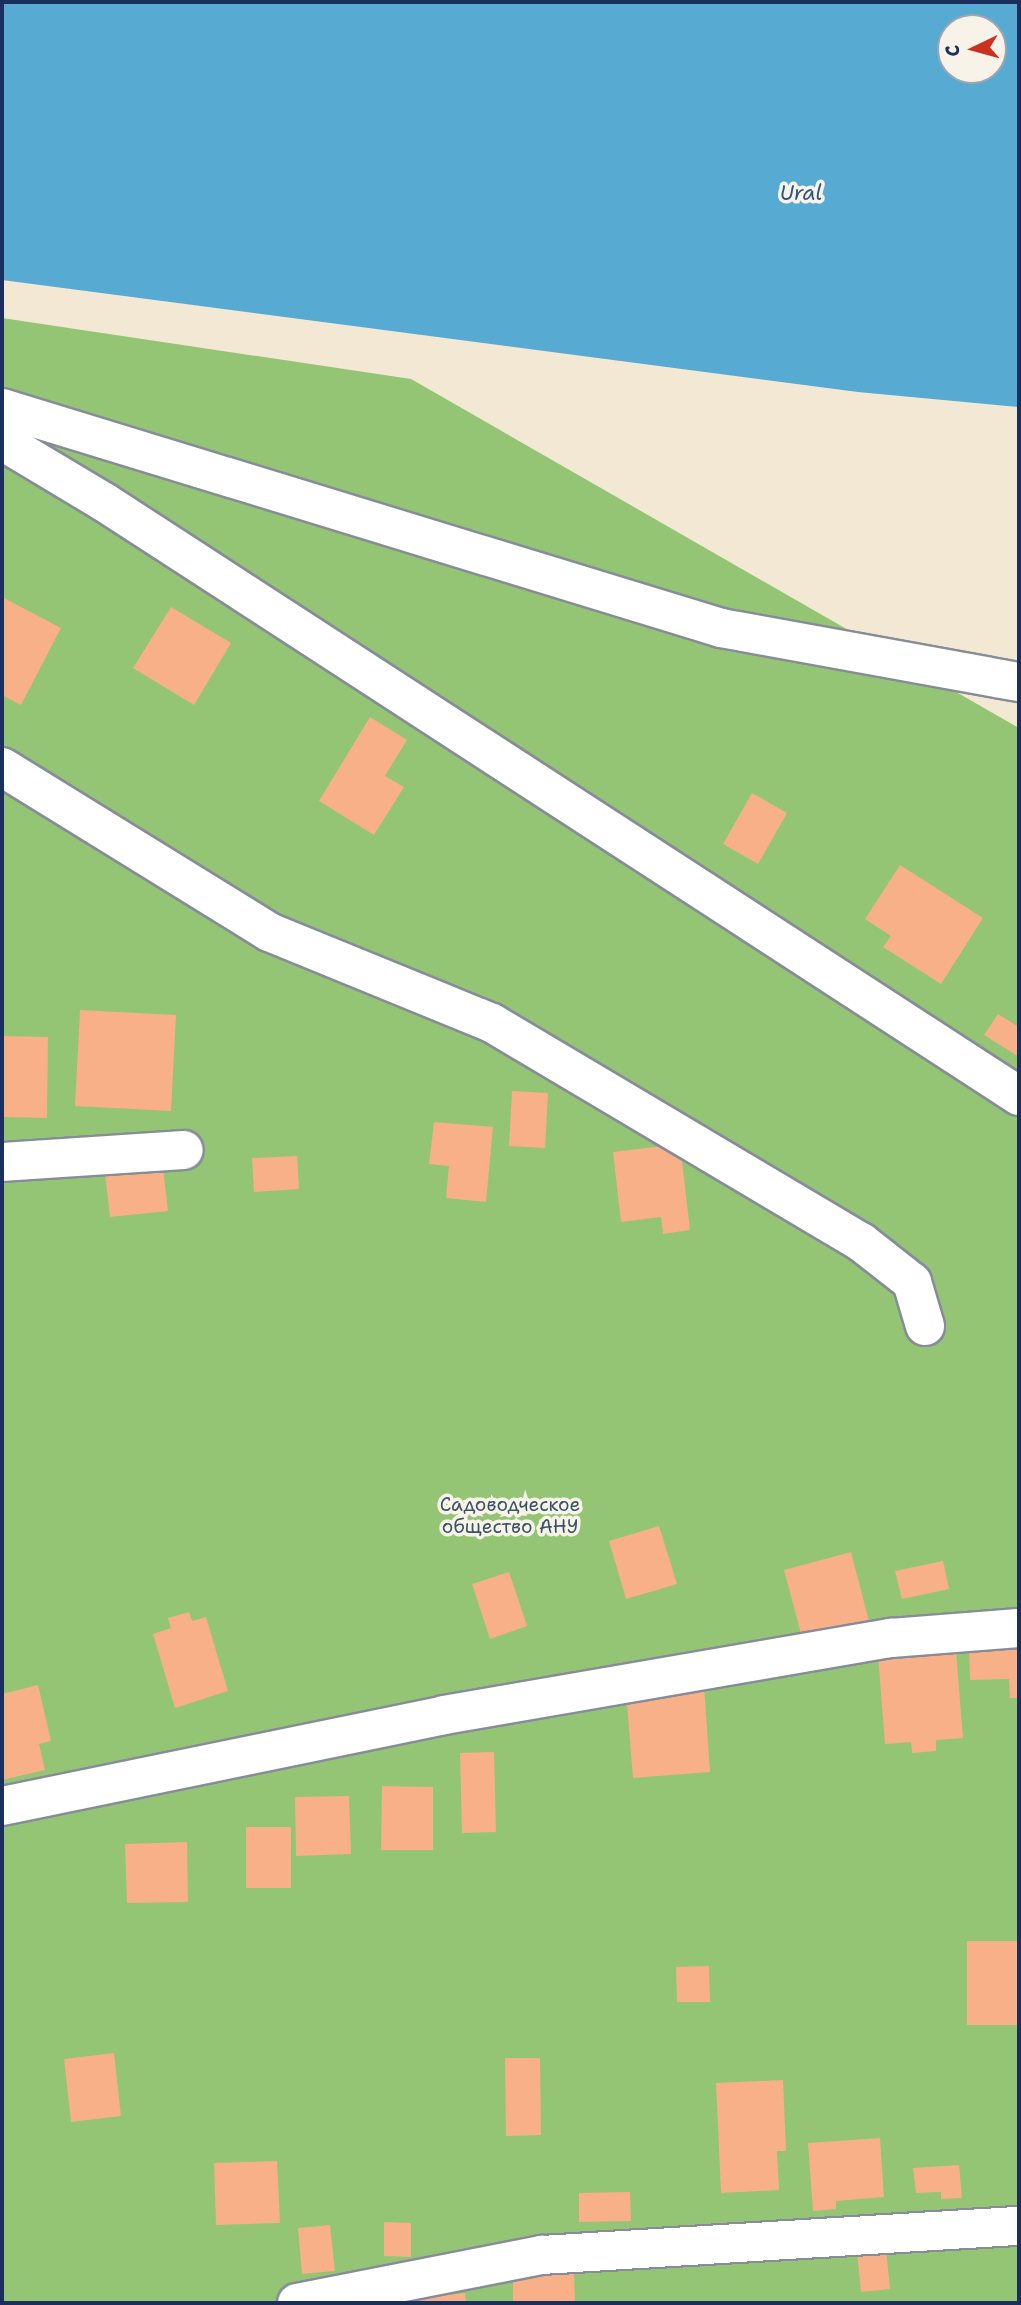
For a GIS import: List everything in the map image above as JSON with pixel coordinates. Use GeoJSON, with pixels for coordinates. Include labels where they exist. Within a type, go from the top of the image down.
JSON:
{"type":"FeatureCollection","features":[{"type":"Feature","properties":{"kind":"street"},"geometry":{"type":"LineString","coordinates":[[2,408],[721,628],[1019,682]]}},
{"type":"Feature","properties":{"kind":"street"},"geometry":{"type":"LineString","coordinates":[[2,441],[104,502],[1019,1096]]}},
{"type":"Feature","properties":{"kind":"street"},"geometry":{"type":"LineString","coordinates":[[2,767],[269,932],[492,1023],[861,1242],[912,1282],[925,1326]]}},
{"type":"Feature","properties":{"kind":"street"},"geometry":{"type":"LineString","coordinates":[[2,1162],[184,1150]]}},
{"type":"Feature","properties":{"kind":"street"},"geometry":{"type":"LineString","coordinates":[[2,1806],[458,1713],[891,1638],[1019,1628]]}},
{"type":"Feature","properties":{"kind":"street"},"geometry":{"type":"LineString","coordinates":[[297,2303],[542,2255],[1019,2226]]}},
{"type":"Feature","properties":{"kind":"green space","name":"Садоводческое общество АНУ"},"geometry":{"type":"Polygon","coordinates":[[[2,318],[411,379],[1019,728],[1019,2303],[2,2303],[2,318]]]}},
{"type":"Feature","properties":{"kind":"water","name":"Ural"},"geometry":{"type":"Polygon","coordinates":[[[2,2],[1019,2],[1019,407],[858,392],[2,280],[2,2]]]}},
{"type":"Feature","properties":{"kind":"building"},"geometry":{"type":"Polygon","coordinates":[[[2,597],[61,628],[21,705],[2,695],[2,597]]]}},
{"type":"Feature","properties":{"kind":"building"},"geometry":{"type":"Polygon","coordinates":[[[171,607],[231,643],[194,705],[133,668],[171,607]]]}},
{"type":"Feature","properties":{"kind":"building"},"geometry":{"type":"Polygon","coordinates":[[[370,717],[407,740],[385,776],[404,787],[374,835],[319,801],[370,717]]]}},
{"type":"Feature","properties":{"kind":"building"},"geometry":{"type":"Polygon","coordinates":[[[752,793],[787,813],[758,864],[723,844],[752,793]]]}},
{"type":"Feature","properties":{"kind":"building"},"geometry":{"type":"Polygon","coordinates":[[[900,865],[983,918],[941,984],[883,947],[891,936],[865,919],[900,865]]]}},
{"type":"Feature","properties":{"kind":"building"},"geometry":{"type":"Polygon","coordinates":[[[80,1010],[176,1015],[171,1111],[75,1106],[80,1010]]]}},
{"type":"Feature","properties":{"kind":"building"},"geometry":{"type":"Polygon","coordinates":[[[998,1014],[1019,1027],[1019,1057],[984,1035],[998,1014]]]}},
{"type":"Feature","properties":{"kind":"building"},"geometry":{"type":"Polygon","coordinates":[[[2,1036],[48,1037],[47,1118],[2,1117],[2,1036]]]}},
{"type":"Feature","properties":{"kind":"building"},"geometry":{"type":"Polygon","coordinates":[[[512,1091],[548,1093],[545,1148],[509,1146],[512,1091]]]}},
{"type":"Feature","properties":{"kind":"building"},"geometry":{"type":"Polygon","coordinates":[[[434,1122],[493,1127],[486,1202],[446,1198],[449,1166],[429,1164],[434,1122]]]}},
{"type":"Feature","properties":{"kind":"building"},"geometry":{"type":"Polygon","coordinates":[[[680,1144],[690,1230],[663,1234],[661,1217],[621,1222],[613,1152],[680,1144]]]}},
{"type":"Feature","properties":{"kind":"building"},"geometry":{"type":"Polygon","coordinates":[[[297,1156],[299,1189],[254,1192],[252,1158],[297,1156]]]}},
{"type":"Feature","properties":{"kind":"building"},"geometry":{"type":"Polygon","coordinates":[[[163,1168],[168,1211],[110,1217],[105,1174],[163,1168]]]}},
{"type":"Feature","properties":{"kind":"building"},"geometry":{"type":"Polygon","coordinates":[[[659,1526],[677,1584],[626,1599],[609,1541],[659,1526]]]}},
{"type":"Feature","properties":{"kind":"building"},"geometry":{"type":"Polygon","coordinates":[[[851,1552],[869,1621],[802,1638],[784,1570],[851,1552]]]}},
{"type":"Feature","properties":{"kind":"building"},"geometry":{"type":"Polygon","coordinates":[[[943,1561],[949,1589],[902,1599],[895,1571],[943,1561]]]}},
{"type":"Feature","properties":{"kind":"building"},"geometry":{"type":"Polygon","coordinates":[[[509,1572],[527,1626],[490,1639],[472,1584],[509,1572]]]}},
{"type":"Feature","properties":{"kind":"building"},"geometry":{"type":"Polygon","coordinates":[[[189,1612],[192,1621],[206,1617],[228,1691],[175,1708],[153,1634],[171,1628],[168,1618],[189,1612]]]}},
{"type":"Feature","properties":{"kind":"building"},"geometry":{"type":"Polygon","coordinates":[[[1019,1646],[1019,1698],[1010,1698],[1009,1679],[970,1680],[969,1647],[1019,1646]]]}},
{"type":"Feature","properties":{"kind":"building"},"geometry":{"type":"Polygon","coordinates":[[[956,1650],[963,1738],[936,1740],[936,1751],[912,1753],[911,1742],[885,1744],[878,1656],[956,1650]]]}},
{"type":"Feature","properties":{"kind":"building"},"geometry":{"type":"Polygon","coordinates":[[[38,1685],[51,1741],[39,1744],[45,1770],[2,1780],[2,1694],[38,1685]]]}},
{"type":"Feature","properties":{"kind":"building"},"geometry":{"type":"Polygon","coordinates":[[[704,1686],[710,1772],[633,1778],[626,1692],[704,1686]]]}},
{"type":"Feature","properties":{"kind":"building"},"geometry":{"type":"Polygon","coordinates":[[[494,1752],[496,1832],[462,1833],[460,1753],[494,1752]]]}},
{"type":"Feature","properties":{"kind":"building"},"geometry":{"type":"Polygon","coordinates":[[[382,1786],[433,1787],[433,1850],[381,1850],[382,1786]]]}},
{"type":"Feature","properties":{"kind":"building"},"geometry":{"type":"Polygon","coordinates":[[[349,1796],[351,1854],[296,1856],[295,1797],[349,1796]]]}},
{"type":"Feature","properties":{"kind":"building"},"geometry":{"type":"Polygon","coordinates":[[[246,1827],[291,1827],[291,1888],[246,1888],[246,1827]]]}},
{"type":"Feature","properties":{"kind":"building"},"geometry":{"type":"Polygon","coordinates":[[[187,1842],[188,1902],[127,1903],[125,1844],[187,1842]]]}},
{"type":"Feature","properties":{"kind":"building"},"geometry":{"type":"Polygon","coordinates":[[[967,1941],[1019,1941],[1019,2025],[967,2025],[967,1941]]]}},
{"type":"Feature","properties":{"kind":"building"},"geometry":{"type":"Polygon","coordinates":[[[709,1966],[710,2002],[677,2002],[676,1967],[709,1966]]]}},
{"type":"Feature","properties":{"kind":"building"},"geometry":{"type":"Polygon","coordinates":[[[114,2053],[121,2116],[71,2122],[64,2059],[114,2053]]]}},
{"type":"Feature","properties":{"kind":"building"},"geometry":{"type":"Polygon","coordinates":[[[505,2058],[540,2058],[541,2135],[506,2136],[505,2058]]]}},
{"type":"Feature","properties":{"kind":"building"},"geometry":{"type":"Polygon","coordinates":[[[783,2080],[786,2151],[777,2151],[779,2190],[721,2193],[716,2083],[783,2080]]]}},
{"type":"Feature","properties":{"kind":"building"},"geometry":{"type":"Polygon","coordinates":[[[880,2138],[884,2197],[836,2201],[836,2209],[813,2211],[808,2143],[880,2138]]]}},
{"type":"Feature","properties":{"kind":"building"},"geometry":{"type":"Polygon","coordinates":[[[277,2161],[280,2223],[216,2225],[214,2163],[277,2161]]]}},
{"type":"Feature","properties":{"kind":"building"},"geometry":{"type":"Polygon","coordinates":[[[959,2165],[962,2198],[941,2199],[941,2192],[916,2193],[913,2168],[959,2165]]]}},
{"type":"Feature","properties":{"kind":"building"},"geometry":{"type":"Polygon","coordinates":[[[630,2192],[631,2221],[579,2222],[579,2193],[630,2192]]]}},
{"type":"Feature","properties":{"kind":"building"},"geometry":{"type":"Polygon","coordinates":[[[384,2222],[411,2223],[411,2257],[384,2256],[384,2222]]]}},
{"type":"Feature","properties":{"kind":"building"},"geometry":{"type":"Polygon","coordinates":[[[330,2225],[335,2271],[302,2274],[298,2228],[330,2225]]]}},
{"type":"Feature","properties":{"kind":"building"},"geometry":{"type":"Polygon","coordinates":[[[886,2249],[890,2289],[861,2292],[857,2252],[886,2249]]]}},
{"type":"Feature","properties":{"kind":"building"},"geometry":{"type":"Polygon","coordinates":[[[574,2273],[575,2303],[513,2303],[513,2274],[574,2273]]]}},
{"type":"Feature","properties":{"kind":"building"},"geometry":{"type":"Polygon","coordinates":[[[465,2293],[466,2303],[417,2303],[417,2298],[465,2293]]]}}]}
